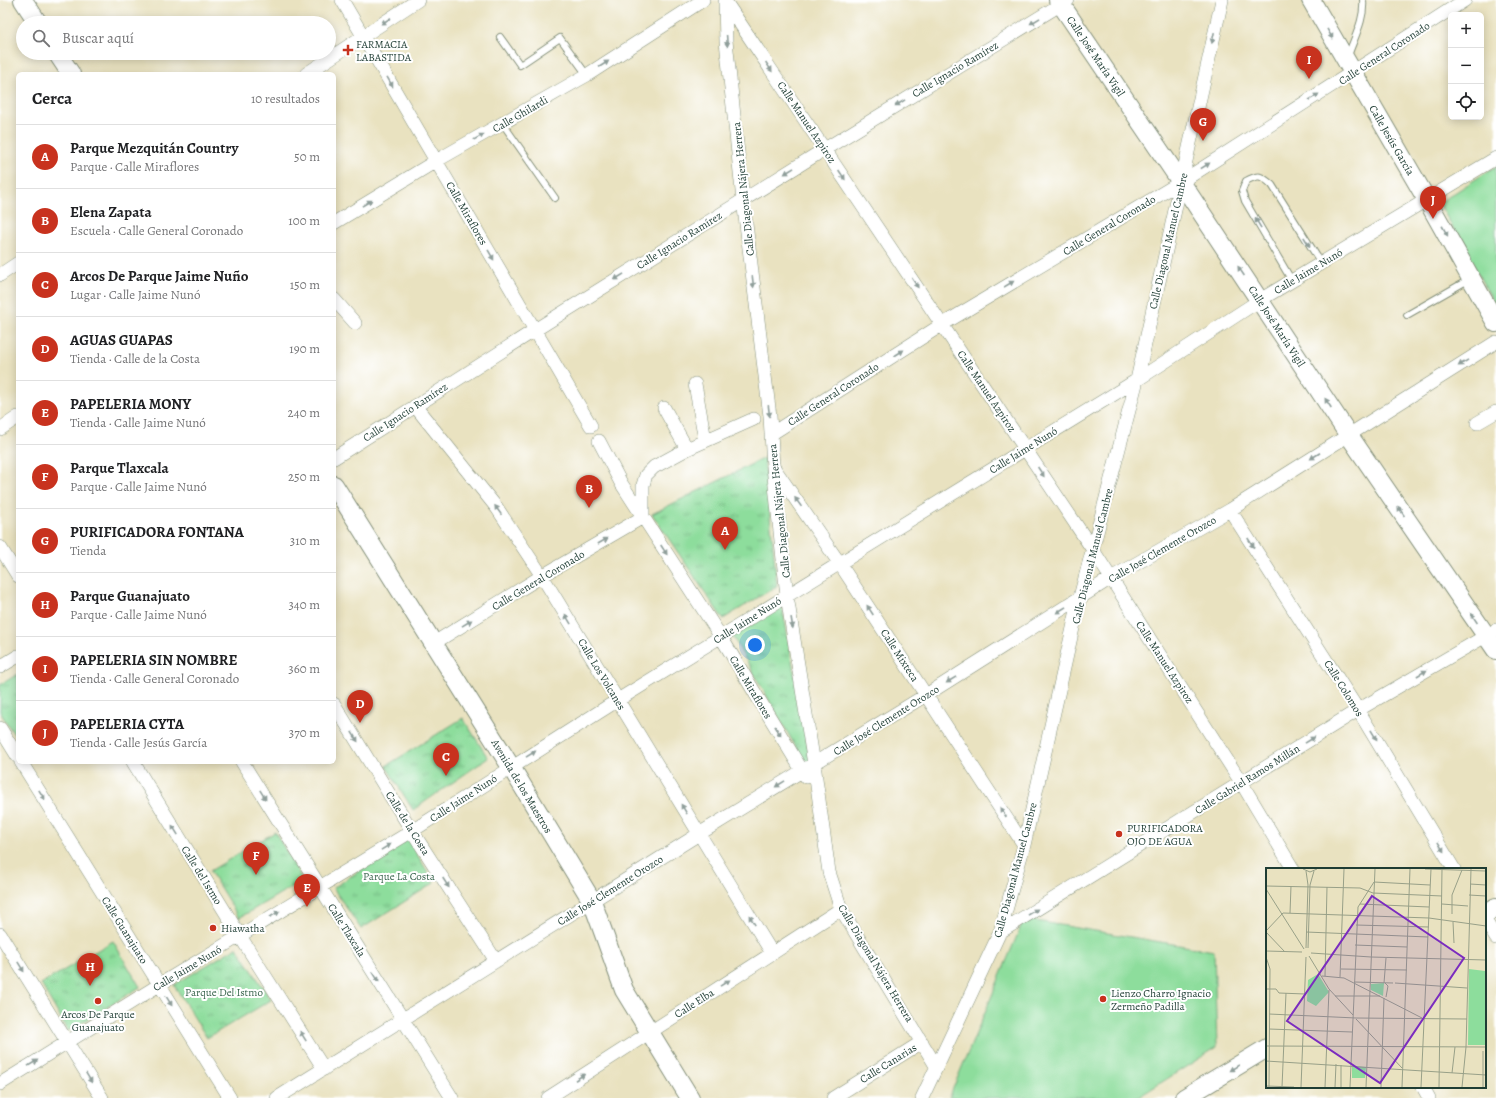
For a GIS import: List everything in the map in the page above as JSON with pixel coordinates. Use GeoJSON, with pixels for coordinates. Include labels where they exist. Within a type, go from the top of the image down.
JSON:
{"type":"FeatureCollection","features":[{"type":"Feature","properties":{"kind":"street"},"geometry":{"type":"LineString","coordinates":[[23,0],[33,16]]}},
{"type":"Feature","properties":{"kind":"street","name":"Calle Miraflores"},"geometry":{"type":"LineString","coordinates":[[342,0],[591,426]]}},
{"type":"Feature","properties":{"kind":"street"},"geometry":{"type":"LineString","coordinates":[[336,54],[418,0]]}},
{"type":"Feature","properties":{"kind":"street","name":"Calle Ghilardi"},"geometry":{"type":"LineString","coordinates":[[336,222],[436,161],[587,75],[703,0]]}},
{"type":"Feature","properties":{"kind":"street","name":"Calle Diagonal Manuel Cambre"},"geometry":{"type":"LineString","coordinates":[[922,1098],[1000,932],[1024,845],[1080,597],[1094,550],[1136,380],[1222,0]]}},
{"type":"Feature","properties":{"kind":"street","name":"Calle Jesús García"},"geometry":{"type":"LineString","coordinates":[[1311,0],[1427,200],[1496,323]]}},
{"type":"Feature","properties":{"kind":"street","name":"Calle General Coronado"},"geometry":{"type":"LineString","coordinates":[[771,434],[943,324],[1181,182],[1349,67],[1465,0]]}},
{"type":"Feature","properties":{"kind":"street","name":"Calle Manuel Azpiroz"},"geometry":{"type":"LineString","coordinates":[[725,1],[1094,550],[1241,782],[1292,868]]}},
{"type":"Feature","properties":{"kind":"street","name":"Calle Diagonal Nájera Herrera"},"geometry":{"type":"LineString","coordinates":[[725,1],[726,41],[771,434],[787,596],[814,764],[829,872],[841,909],[936,1066]]}},
{"type":"Feature","properties":{"kind":"street","name":"Calle José María Vigil"},"geometry":{"type":"LineString","coordinates":[[1062,2],[1348,434],[1493,639]]}},
{"type":"Feature","properties":{"kind":"street","name":"Calle Ignacio Ramírez"},"geometry":{"type":"LineString","coordinates":[[336,457],[534,330],[1062,2]]}},
{"type":"Feature","properties":{"kind":"street"},"geometry":{"type":"LineString","coordinates":[[62,60],[70,72]]}},
{"type":"Feature","properties":{"kind":"street"},"geometry":{"type":"LineString","coordinates":[[309,72],[327,60]]}},
{"type":"Feature","properties":{"kind":"street","name":"Calle Jaime Nunó"},"geometry":{"type":"LineString","coordinates":[[0,1084],[159,984],[412,831],[618,700],[1026,449],[1260,300],[1496,158]]}},
{"type":"Feature","properties":{"kind":"street"},"geometry":{"type":"LineString","coordinates":[[0,275],[16,264]]}},
{"type":"Feature","properties":{"kind":"street"},"geometry":{"type":"LineString","coordinates":[[336,301],[355,323]]}},
{"type":"Feature","properties":{"kind":"street","name":"Calle José Clemente Orozco"},"geometry":{"type":"LineString","coordinates":[[277,1098],[802,770],[926,695],[1080,597],[1230,510],[1348,434],[1496,342]]}},
{"type":"Feature","properties":{"kind":"street"},"geometry":{"type":"LineString","coordinates":[[695,384],[705,440]]}},
{"type":"Feature","properties":{"kind":"street","name":"Calle Los Volcanes"},"geometry":{"type":"LineString","coordinates":[[415,406],[497,508],[542,576],[772,953]]}},
{"type":"Feature","properties":{"kind":"street"},"geometry":{"type":"LineString","coordinates":[[664,408],[687,449]]}},
{"type":"Feature","properties":{"kind":"street"},"geometry":{"type":"LineString","coordinates":[[1477,423],[1496,412]]}},
{"type":"Feature","properties":{"kind":"street"},"geometry":{"type":"LineString","coordinates":[[0,428],[16,418]]}},
{"type":"Feature","properties":{"kind":"street"},"geometry":{"type":"LineString","coordinates":[[643,517],[642,485],[646,475],[654,467],[705,440],[754,419]]}},
{"type":"Feature","properties":{"kind":"street","name":"Calle Miraflores"},"geometry":{"type":"LineString","coordinates":[[599,441],[620,483],[721,636],[818,798]]}},
{"type":"Feature","properties":{"kind":"street","name":"Calle Mixteca"},"geometry":{"type":"LineString","coordinates":[[773,466],[840,564],[1024,845]]}},
{"type":"Feature","properties":{"kind":"street","name":"Avenida de los Maestros"},"geometry":{"type":"LineString","coordinates":[[336,488],[511,767],[592,901],[624,990],[690,1098]]}},
{"type":"Feature","properties":{"kind":"street","name":"Calle Colomos"},"geometry":{"type":"LineString","coordinates":[[1230,510],[1358,710],[1453,868]]}},
{"type":"Feature","properties":{"kind":"street","name":"Calle General Coronado"},"geometry":{"type":"LineString","coordinates":[[434,643],[542,576],[643,517]]}},
{"type":"Feature","properties":{"kind":"street"},"geometry":{"type":"LineString","coordinates":[[0,547],[16,573]]}},
{"type":"Feature","properties":{"kind":"street","name":"Calle Gabriel Ramos Millán"},"geometry":{"type":"LineString","coordinates":[[1000,932],[1358,710],[1493,639]]}},
{"type":"Feature","properties":{"kind":"street"},"geometry":{"type":"LineString","coordinates":[[0,667],[16,657]]}},
{"type":"Feature","properties":{"kind":"street","name":"Calle de la Costa"},"geometry":{"type":"LineString","coordinates":[[336,707],[412,831],[496,961]]}},
{"type":"Feature","properties":{"kind":"street"},"geometry":{"type":"LineString","coordinates":[[0,728],[16,754]]}},
{"type":"Feature","properties":{"kind":"street","name":"Calle Guanajuato"},"geometry":{"type":"LineString","coordinates":[[22,764],[230,1098]]}},
{"type":"Feature","properties":{"kind":"street","name":"Calle del Istmo"},"geometry":{"type":"LineString","coordinates":[[134,764],[324,1069]]}},
{"type":"Feature","properties":{"kind":"street","name":"Calle Tlaxcala"},"geometry":{"type":"LineString","coordinates":[[243,764],[452,1098]]}},
{"type":"Feature","properties":{"kind":"street"},"geometry":{"type":"LineString","coordinates":[[1486,913],[1496,908]]}},
{"type":"Feature","properties":{"kind":"street","name":"Calle Elba"},"geometry":{"type":"LineString","coordinates":[[548,1098],[841,909]]}},
{"type":"Feature","properties":{"kind":"street"},"geometry":{"type":"LineString","coordinates":[[1486,922],[1496,938]]}},
{"type":"Feature","properties":{"kind":"street"},"geometry":{"type":"LineString","coordinates":[[0,934],[102,1098]]}},
{"type":"Feature","properties":{"kind":"street","name":"Calle Canarias"},"geometry":{"type":"LineString","coordinates":[[833,1098],[922,1042]]}},
{"type":"Feature","properties":{"kind":"street"},"geometry":{"type":"LineString","coordinates":[[1184,1098],[1266,1049]]}},
{"type":"Feature","properties":{"kind":"street"},"geometry":{"type":"LineString","coordinates":[[1424,1088],[1429,1098]]}},
{"type":"Feature","properties":{"kind":"lane"},"geometry":{"type":"LineString","coordinates":[[1349,67],[1362,16],[1364,0]]}},
{"type":"Feature","properties":{"kind":"lane"},"geometry":{"type":"LineString","coordinates":[[500,37],[520,65],[560,38],[587,75]]}},
{"type":"Feature","properties":{"kind":"lane"},"geometry":{"type":"LineString","coordinates":[[503,124],[555,198]]}},
{"type":"Feature","properties":{"kind":"lane"},"geometry":{"type":"LineString","coordinates":[[1292,281],[1245,200],[1242,191],[1246,181],[1256,176],[1264,177],[1272,185],[1321,263]]}},
{"type":"Feature","properties":{"kind":"lane"},"geometry":{"type":"LineString","coordinates":[[1407,315],[1471,278]]}},
{"type":"Feature","properties":{"kind":"green space"},"geometry":{"type":"Polygon","coordinates":[[[1496,166],[1496,307],[1439,203],[1496,166]]]}},
{"type":"Feature","properties":{"kind":"green space"},"geometry":{"type":"Polygon","coordinates":[[[764,458],[777,586],[723,619],[652,514],[764,458]]]}},
{"type":"Feature","properties":{"kind":"green space"},"geometry":{"type":"Polygon","coordinates":[[[782,605],[810,760],[805,763],[733,637],[782,605]]]}},
{"type":"Feature","properties":{"kind":"green space"},"geometry":{"type":"Polygon","coordinates":[[[16,675],[15,736],[0,712],[0,685],[16,675]]]}},
{"type":"Feature","properties":{"kind":"green space"},"geometry":{"type":"Polygon","coordinates":[[[463,718],[488,758],[413,810],[386,766],[463,718]]]}},
{"type":"Feature","properties":{"kind":"green space"},"geometry":{"type":"Polygon","coordinates":[[[275,832],[303,880],[239,918],[210,871],[275,832]]]}},
{"type":"Feature","properties":{"kind":"green space","name":"Parque La Costa"},"geometry":{"type":"Polygon","coordinates":[[[408,839],[434,883],[361,929],[333,888],[408,839]]]}},
{"type":"Feature","properties":{"kind":"green space","name":"Lienzo Charro Ignacio Zermeño Padilla"},"geometry":{"type":"Polygon","coordinates":[[[1024,919],[1214,951],[1217,1047],[1137,1098],[949,1098],[1024,919]]]}},
{"type":"Feature","properties":{"kind":"green space"},"geometry":{"type":"Polygon","coordinates":[[[113,941],[140,987],[68,1031],[41,984],[113,941]]]}},
{"type":"Feature","properties":{"kind":"green space","name":"Parque Del Istmo"},"geometry":{"type":"Polygon","coordinates":[[[237,947],[271,1000],[207,1038],[174,985],[237,947]]]}},
{"type":"Feature","properties":{"kind":"place","name":"FARMACIA LABASTIDA"},"geometry":{"type":"Point","coordinates":[348,50]}},
{"type":"Feature","properties":{"kind":"place","name":"PAPELERIA SIN NOMBRE"},"geometry":{"type":"Point","coordinates":[1309,79]}},
{"type":"Feature","properties":{"kind":"place","name":"PURIFICADORA FONTANA"},"geometry":{"type":"Point","coordinates":[1203,141]}},
{"type":"Feature","properties":{"kind":"place","name":"PAPELERIA CYTA"},"geometry":{"type":"Point","coordinates":[1433,219]}},
{"type":"Feature","properties":{"kind":"place","name":"Elena Zapata"},"geometry":{"type":"Point","coordinates":[589,508]}},
{"type":"Feature","properties":{"kind":"place","name":"Parque Mezquitán Country"},"geometry":{"type":"Point","coordinates":[725,550]}},
{"type":"Feature","properties":{"kind":"place","name":"AGUAS GUAPAS"},"geometry":{"type":"Point","coordinates":[360,723]}},
{"type":"Feature","properties":{"kind":"place","name":"Arcos De Parque Jaime Nuño"},"geometry":{"type":"Point","coordinates":[446,776]}},
{"type":"Feature","properties":{"kind":"place","name":"PURIFICADORA OJO DE AGUA"},"geometry":{"type":"Point","coordinates":[1119,834]}},
{"type":"Feature","properties":{"kind":"place","name":"Parque Tlaxcala"},"geometry":{"type":"Point","coordinates":[256,875]}},
{"type":"Feature","properties":{"kind":"place","name":"PAPELERIA MONY"},"geometry":{"type":"Point","coordinates":[307,907]}},
{"type":"Feature","properties":{"kind":"place","name":"Hiawatha"},"geometry":{"type":"Point","coordinates":[213,928]}},
{"type":"Feature","properties":{"kind":"place","name":"Parque Guanajuato"},"geometry":{"type":"Point","coordinates":[90,986]}},
{"type":"Feature","properties":{"kind":"place","name":"Lienzo Charro Ignacio Zermeño Padilla"},"geometry":{"type":"Point","coordinates":[1103,999]}},
{"type":"Feature","properties":{"kind":"place","name":"Arcos De Parque Guanajuato"},"geometry":{"type":"Point","coordinates":[98,1001]}}]}
